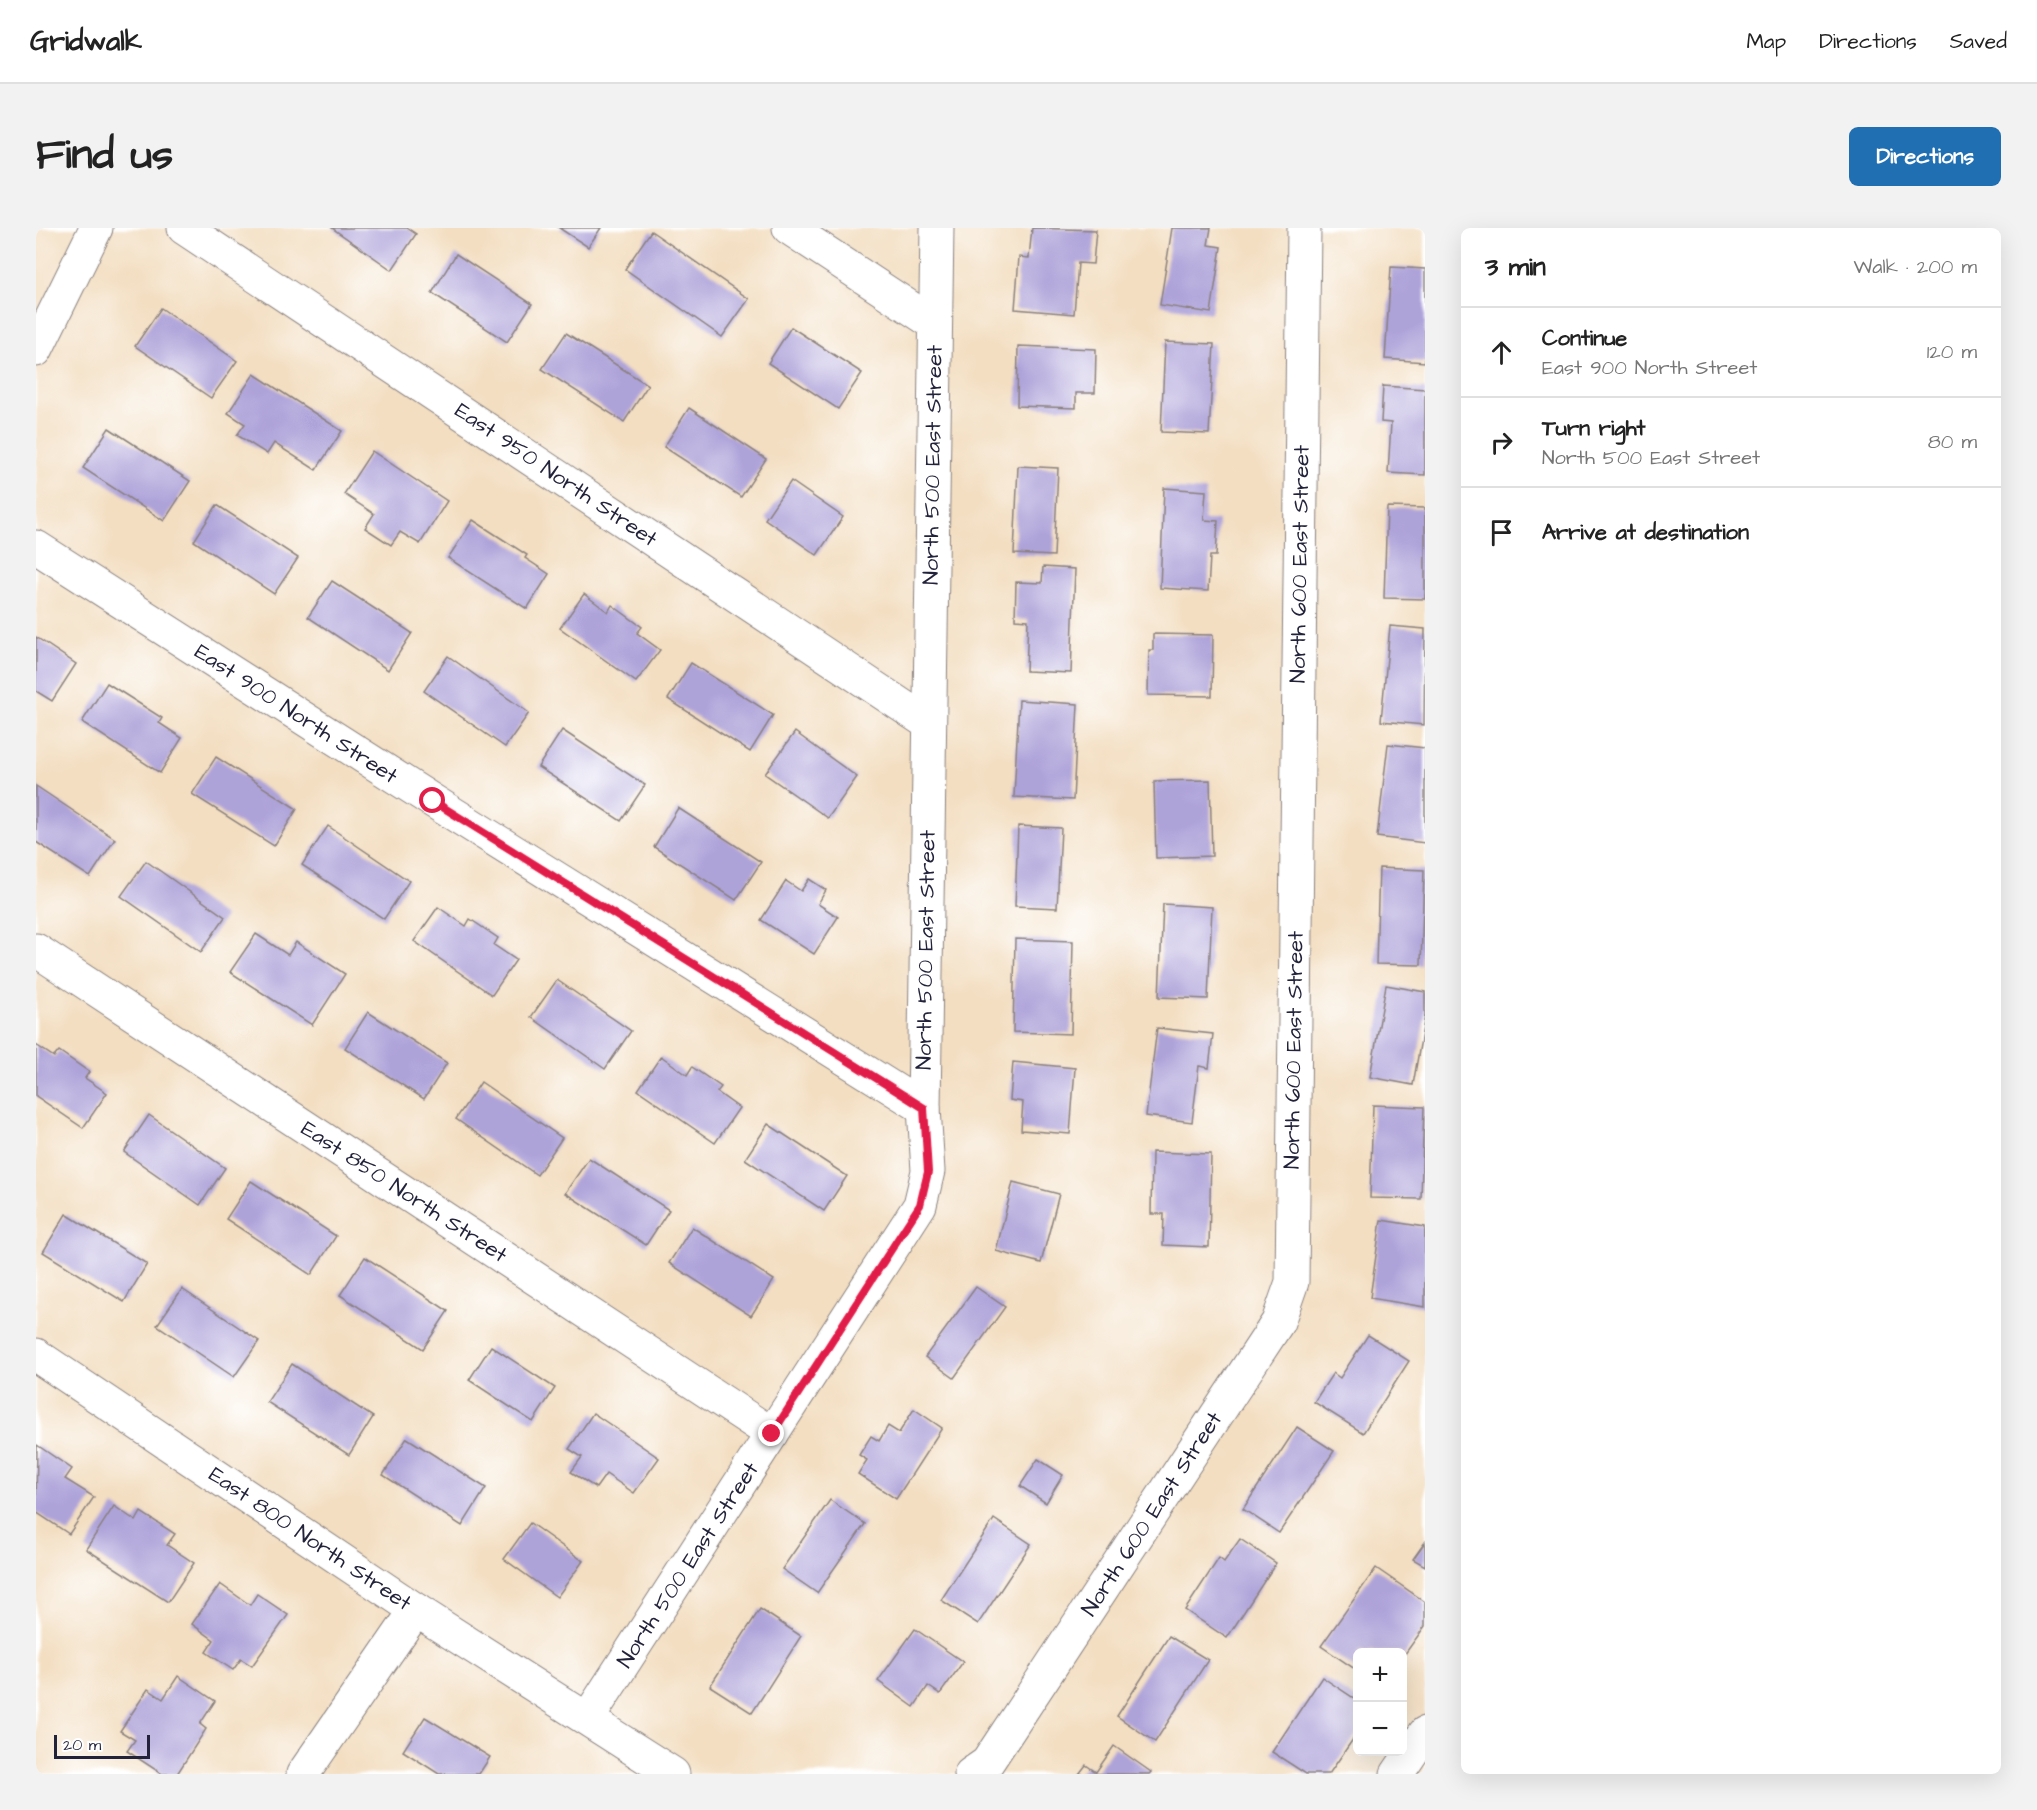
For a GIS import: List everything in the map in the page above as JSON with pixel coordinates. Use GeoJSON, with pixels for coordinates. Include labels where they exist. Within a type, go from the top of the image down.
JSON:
{"type":"FeatureCollection","features":[{"type":"Feature","properties":{"kind":"street"},"geometry":{"type":"LineString","coordinates":[[36,350],[96,228]]}},
{"type":"Feature","properties":{"kind":"street","name":"East 950 North Street"},"geometry":{"type":"LineString","coordinates":[[184,228],[928,723]]}},
{"type":"Feature","properties":{"kind":"street"},"geometry":{"type":"LineString","coordinates":[[789,228],[935,324]]}},
{"type":"Feature","properties":{"kind":"street","name":"North 500 East Street"},"geometry":{"type":"LineString","coordinates":[[588,1718],[920,1205],[928,1172],[924,1108],[937,228]]}},
{"type":"Feature","properties":{"kind":"street","name":"North 600 East Street"},"geometry":{"type":"LineString","coordinates":[[971,1774],[987,1763],[1278,1322],[1292,1282],[1304,228]]}},
{"type":"Feature","properties":{"kind":"street","name":"East 900 North Street"},"geometry":{"type":"LineString","coordinates":[[36,547],[433,801],[924,1108]]}},
{"type":"Feature","properties":{"kind":"street","name":"East 850 North Street"},"geometry":{"type":"LineString","coordinates":[[36,950],[772,1434]]}},
{"type":"Feature","properties":{"kind":"street","name":"East 800 North Street"},"geometry":{"type":"LineString","coordinates":[[36,1355],[416,1610],[588,1718]]}},
{"type":"Feature","properties":{"kind":"street"},"geometry":{"type":"LineString","coordinates":[[303,1774],[416,1610]]}},
{"type":"Feature","properties":{"kind":"street"},"geometry":{"type":"LineString","coordinates":[[588,1718],[673,1774]]}},
{"type":"Feature","properties":{"kind":"street"},"geometry":{"type":"LineString","coordinates":[[1397,1774],[1425,1733]]}},
{"type":"Feature","properties":{"kind":"building"},"geometry":{"type":"Polygon","coordinates":[[[332,228],[407,228],[416,234],[392,270],[332,228]]]}},
{"type":"Feature","properties":{"kind":"building"},"geometry":{"type":"Polygon","coordinates":[[[559,228],[601,228],[588,247],[559,228]]]}},
{"type":"Feature","properties":{"kind":"building"},"geometry":{"type":"Polygon","coordinates":[[[1032,228],[1096,230],[1093,264],[1078,263],[1074,314],[1015,309],[1019,257],[1029,258],[1032,228]]]}},
{"type":"Feature","properties":{"kind":"building"},"geometry":{"type":"Polygon","coordinates":[[[1172,228],[1211,228],[1208,245],[1221,247],[1211,313],[1160,305],[1172,228]]]}},
{"type":"Feature","properties":{"kind":"building"},"geometry":{"type":"Polygon","coordinates":[[[651,231],[749,299],[722,337],[625,269],[651,231]]]}},
{"type":"Feature","properties":{"kind":"building"},"geometry":{"type":"Polygon","coordinates":[[[456,254],[532,304],[507,342],[432,293],[456,254]]]}},
{"type":"Feature","properties":{"kind":"building"},"geometry":{"type":"Polygon","coordinates":[[[1391,267],[1425,269],[1425,362],[1385,359],[1391,267]]]}},
{"type":"Feature","properties":{"kind":"building"},"geometry":{"type":"Polygon","coordinates":[[[161,308],[237,361],[211,398],[135,346],[161,308]]]}},
{"type":"Feature","properties":{"kind":"building"},"geometry":{"type":"Polygon","coordinates":[[[791,327],[862,373],[838,409],[768,363],[791,327]]]}},
{"type":"Feature","properties":{"kind":"building"},"geometry":{"type":"Polygon","coordinates":[[[566,333],[648,385],[624,422],[542,369],[566,333]]]}},
{"type":"Feature","properties":{"kind":"building"},"geometry":{"type":"Polygon","coordinates":[[[1165,342],[1214,344],[1209,434],[1161,432],[1165,342]]]}},
{"type":"Feature","properties":{"kind":"building"},"geometry":{"type":"Polygon","coordinates":[[[1018,346],[1096,349],[1095,393],[1076,393],[1076,408],[1017,406],[1018,346]]]}},
{"type":"Feature","properties":{"kind":"building"},"geometry":{"type":"Polygon","coordinates":[[[254,374],[342,431],[316,470],[274,443],[267,454],[237,435],[245,424],[228,413],[254,374]]]}},
{"type":"Feature","properties":{"kind":"building"},"geometry":{"type":"Polygon","coordinates":[[[1383,386],[1425,389],[1425,475],[1388,473],[1391,423],[1381,422],[1383,386]]]}},
{"type":"Feature","properties":{"kind":"building"},"geometry":{"type":"Polygon","coordinates":[[[689,408],[766,459],[741,497],[664,447],[689,408]]]}},
{"type":"Feature","properties":{"kind":"building"},"geometry":{"type":"Polygon","coordinates":[[[109,428],[190,481],[164,521],[83,468],[109,428]]]}},
{"type":"Feature","properties":{"kind":"building"},"geometry":{"type":"Polygon","coordinates":[[[372,451],[447,501],[420,544],[400,532],[391,545],[365,528],[374,514],[344,494],[372,451]]]}},
{"type":"Feature","properties":{"kind":"building"},"geometry":{"type":"Polygon","coordinates":[[[1018,466],[1058,468],[1054,556],[1014,554],[1018,466]]]}},
{"type":"Feature","properties":{"kind":"building"},"geometry":{"type":"Polygon","coordinates":[[[791,481],[843,517],[817,555],[765,519],[791,481]]]}},
{"type":"Feature","properties":{"kind":"building"},"geometry":{"type":"Polygon","coordinates":[[[1164,488],[1206,491],[1204,520],[1218,521],[1216,556],[1210,556],[1208,591],[1160,588],[1164,488]]]}},
{"type":"Feature","properties":{"kind":"building"},"geometry":{"type":"Polygon","coordinates":[[[217,505],[298,558],[274,594],[194,541],[217,505]]]}},
{"type":"Feature","properties":{"kind":"building"},"geometry":{"type":"Polygon","coordinates":[[[1387,507],[1425,508],[1425,599],[1384,598],[1387,507]]]}},
{"type":"Feature","properties":{"kind":"building"},"geometry":{"type":"Polygon","coordinates":[[[473,520],[527,555],[525,558],[549,574],[527,609],[448,558],[473,520]]]}},
{"type":"Feature","properties":{"kind":"building"},"geometry":{"type":"Polygon","coordinates":[[[1043,567],[1075,569],[1071,673],[1026,671],[1028,620],[1015,619],[1016,582],[1042,583],[1043,567]]]}},
{"type":"Feature","properties":{"kind":"building"},"geometry":{"type":"Polygon","coordinates":[[[332,581],[412,633],[388,670],[308,617],[332,581]]]}},
{"type":"Feature","properties":{"kind":"building"},"geometry":{"type":"Polygon","coordinates":[[[584,594],[608,612],[612,605],[642,627],[637,633],[660,650],[636,682],[560,628],[584,594]]]}},
{"type":"Feature","properties":{"kind":"building"},"geometry":{"type":"Polygon","coordinates":[[[1390,626],[1425,629],[1424,725],[1381,721],[1390,626]]]}},
{"type":"Feature","properties":{"kind":"building"},"geometry":{"type":"Polygon","coordinates":[[[1153,634],[1213,635],[1212,696],[1148,695],[1149,650],[1153,650],[1153,634]]]}},
{"type":"Feature","properties":{"kind":"building"},"geometry":{"type":"Polygon","coordinates":[[[36,637],[76,664],[52,701],[36,691],[36,637]]]}},
{"type":"Feature","properties":{"kind":"building"},"geometry":{"type":"Polygon","coordinates":[[[448,656],[529,713],[505,747],[424,691],[448,656]]]}},
{"type":"Feature","properties":{"kind":"building"},"geometry":{"type":"Polygon","coordinates":[[[691,663],[773,715],[750,752],[668,699],[691,663]]]}},
{"type":"Feature","properties":{"kind":"building"},"geometry":{"type":"Polygon","coordinates":[[[107,683],[162,718],[159,723],[182,738],[160,773],[82,722],[107,683]]]}},
{"type":"Feature","properties":{"kind":"building"},"geometry":{"type":"Polygon","coordinates":[[[1019,700],[1078,704],[1073,800],[1014,797],[1019,700]]]}},
{"type":"Feature","properties":{"kind":"building"},"geometry":{"type":"Polygon","coordinates":[[[562,730],[645,785],[621,821],[538,767],[562,730]]]}},
{"type":"Feature","properties":{"kind":"building"},"geometry":{"type":"Polygon","coordinates":[[[795,732],[857,777],[828,818],[765,774],[795,732]]]}},
{"type":"Feature","properties":{"kind":"building"},"geometry":{"type":"Polygon","coordinates":[[[1388,744],[1425,748],[1425,843],[1377,837],[1388,744]]]}},
{"type":"Feature","properties":{"kind":"building"},"geometry":{"type":"Polygon","coordinates":[[[216,757],[297,809],[274,846],[192,794],[216,757]]]}},
{"type":"Feature","properties":{"kind":"building"},"geometry":{"type":"Polygon","coordinates":[[[1210,780],[1212,856],[1156,858],[1154,781],[1210,780]]]}},
{"type":"Feature","properties":{"kind":"building"},"geometry":{"type":"Polygon","coordinates":[[[36,786],[115,839],[90,877],[36,842],[36,786]]]}},
{"type":"Feature","properties":{"kind":"building"},"geometry":{"type":"Polygon","coordinates":[[[678,808],[761,862],[736,900],[654,847],[678,808]]]}},
{"type":"Feature","properties":{"kind":"building"},"geometry":{"type":"Polygon","coordinates":[[[328,826],[409,881],[384,919],[302,865],[328,826]]]}},
{"type":"Feature","properties":{"kind":"building"},"geometry":{"type":"Polygon","coordinates":[[[1018,826],[1061,828],[1057,908],[1015,906],[1018,826]]]}},
{"type":"Feature","properties":{"kind":"building"},"geometry":{"type":"Polygon","coordinates":[[[146,861],[225,917],[201,952],[121,896],[146,861]]]}},
{"type":"Feature","properties":{"kind":"building"},"geometry":{"type":"Polygon","coordinates":[[[1379,868],[1424,870],[1421,965],[1376,964],[1379,868]]]}},
{"type":"Feature","properties":{"kind":"building"},"geometry":{"type":"Polygon","coordinates":[[[809,879],[826,890],[818,904],[838,917],[814,954],[761,920],[786,881],[801,891],[809,879]]]}},
{"type":"Feature","properties":{"kind":"building"},"geometry":{"type":"Polygon","coordinates":[[[1163,904],[1212,907],[1208,999],[1159,997],[1163,904]]]}},
{"type":"Feature","properties":{"kind":"building"},"geometry":{"type":"Polygon","coordinates":[[[438,907],[466,926],[470,919],[498,938],[494,945],[516,960],[492,995],[414,941],[438,907]]]}},
{"type":"Feature","properties":{"kind":"building"},"geometry":{"type":"Polygon","coordinates":[[[256,934],[288,955],[296,942],[345,974],[312,1025],[230,972],[256,934]]]}},
{"type":"Feature","properties":{"kind":"building"},"geometry":{"type":"Polygon","coordinates":[[[1015,939],[1073,941],[1071,1034],[1013,1032],[1015,939]]]}},
{"type":"Feature","properties":{"kind":"building"},"geometry":{"type":"Polygon","coordinates":[[[557,980],[631,1031],[605,1069],[531,1017],[557,980]]]}},
{"type":"Feature","properties":{"kind":"building"},"geometry":{"type":"Polygon","coordinates":[[[1386,985],[1425,992],[1425,1016],[1413,1085],[1370,1077],[1386,985]]]}},
{"type":"Feature","properties":{"kind":"building"},"geometry":{"type":"Polygon","coordinates":[[[368,1012],[447,1063],[424,1099],[345,1048],[368,1012]]]}},
{"type":"Feature","properties":{"kind":"building"},"geometry":{"type":"Polygon","coordinates":[[[1157,1028],[1213,1034],[1209,1068],[1199,1066],[1192,1122],[1146,1116],[1157,1028]]]}},
{"type":"Feature","properties":{"kind":"building"},"geometry":{"type":"Polygon","coordinates":[[[36,1045],[54,1057],[59,1051],[89,1072],[85,1078],[107,1093],[83,1128],[36,1096],[36,1045]]]}},
{"type":"Feature","properties":{"kind":"building"},"geometry":{"type":"Polygon","coordinates":[[[661,1056],[687,1075],[692,1067],[721,1087],[717,1092],[739,1108],[715,1143],[638,1090],[661,1056]]]}},
{"type":"Feature","properties":{"kind":"building"},"geometry":{"type":"Polygon","coordinates":[[[1013,1062],[1075,1068],[1070,1134],[1021,1130],[1023,1102],[1010,1100],[1013,1062]]]}},
{"type":"Feature","properties":{"kind":"building"},"geometry":{"type":"Polygon","coordinates":[[[481,1082],[562,1138],[537,1175],[456,1119],[481,1082]]]}},
{"type":"Feature","properties":{"kind":"building"},"geometry":{"type":"Polygon","coordinates":[[[1373,1105],[1424,1107],[1421,1199],[1370,1198],[1373,1105]]]}},
{"type":"Feature","properties":{"kind":"building"},"geometry":{"type":"Polygon","coordinates":[[[149,1115],[225,1168],[200,1205],[124,1152],[149,1115]]]}},
{"type":"Feature","properties":{"kind":"building"},"geometry":{"type":"Polygon","coordinates":[[[768,1124],[847,1176],[824,1211],[745,1159],[768,1124]]]}},
{"type":"Feature","properties":{"kind":"building"},"geometry":{"type":"Polygon","coordinates":[[[1152,1152],[1211,1154],[1209,1247],[1163,1245],[1164,1214],[1151,1214],[1152,1152]]]}},
{"type":"Feature","properties":{"kind":"building"},"geometry":{"type":"Polygon","coordinates":[[[589,1158],[669,1210],[646,1245],[565,1193],[589,1158]]]}},
{"type":"Feature","properties":{"kind":"building"},"geometry":{"type":"Polygon","coordinates":[[[251,1181],[336,1236],[311,1275],[226,1219],[251,1181]]]}},
{"type":"Feature","properties":{"kind":"building"},"geometry":{"type":"Polygon","coordinates":[[[1013,1182],[1059,1194],[1041,1263],[996,1251],[1013,1182]]]}},
{"type":"Feature","properties":{"kind":"building"},"geometry":{"type":"Polygon","coordinates":[[[66,1214],[147,1264],[124,1302],[43,1252],[66,1214]]]}},
{"type":"Feature","properties":{"kind":"building"},"geometry":{"type":"Polygon","coordinates":[[[1381,1220],[1425,1227],[1425,1307],[1370,1298],[1381,1220]]]}},
{"type":"Feature","properties":{"kind":"building"},"geometry":{"type":"Polygon","coordinates":[[[692,1227],[774,1280],[751,1316],[669,1263],[692,1227]]]}},
{"type":"Feature","properties":{"kind":"building"},"geometry":{"type":"Polygon","coordinates":[[[365,1257],[448,1311],[423,1349],[340,1295],[365,1257]]]}},
{"type":"Feature","properties":{"kind":"building"},"geometry":{"type":"Polygon","coordinates":[[[976,1287],[1005,1307],[954,1378],[925,1357],[976,1287]]]}},
{"type":"Feature","properties":{"kind":"building"},"geometry":{"type":"Polygon","coordinates":[[[182,1289],[259,1341],[234,1377],[157,1325],[182,1289]]]}},
{"type":"Feature","properties":{"kind":"building"},"geometry":{"type":"Polygon","coordinates":[[[1368,1335],[1409,1361],[1363,1433],[1314,1402],[1333,1373],[1340,1378],[1368,1335]]]}},
{"type":"Feature","properties":{"kind":"building"},"geometry":{"type":"Polygon","coordinates":[[[491,1346],[555,1388],[533,1422],[469,1380],[491,1346]]]}},
{"type":"Feature","properties":{"kind":"building"},"geometry":{"type":"Polygon","coordinates":[[[292,1364],[373,1417],[349,1455],[267,1402],[292,1364]]]}},
{"type":"Feature","properties":{"kind":"building"},"geometry":{"type":"Polygon","coordinates":[[[914,1409],[942,1428],[896,1499],[858,1474],[867,1460],[859,1455],[871,1436],[879,1441],[888,1426],[899,1433],[914,1409]]]}},
{"type":"Feature","properties":{"kind":"building"},"geometry":{"type":"Polygon","coordinates":[[[593,1413],[659,1458],[634,1493],[606,1474],[596,1488],[571,1472],[582,1457],[569,1449],[593,1413]]]}},
{"type":"Feature","properties":{"kind":"building"},"geometry":{"type":"Polygon","coordinates":[[[1297,1427],[1334,1451],[1279,1533],[1243,1509],[1297,1427]]]}},
{"type":"Feature","properties":{"kind":"building"},"geometry":{"type":"Polygon","coordinates":[[[407,1438],[486,1488],[462,1526],[383,1475],[407,1438]]]}},
{"type":"Feature","properties":{"kind":"building"},"geometry":{"type":"Polygon","coordinates":[[[37,1445],[72,1469],[65,1479],[94,1497],[69,1534],[36,1512],[37,1445]]]}},
{"type":"Feature","properties":{"kind":"building"},"geometry":{"type":"Polygon","coordinates":[[[1038,1459],[1063,1475],[1046,1503],[1020,1486],[1038,1459]]]}},
{"type":"Feature","properties":{"kind":"building"},"geometry":{"type":"Polygon","coordinates":[[[830,1500],[865,1524],[817,1593],[782,1569],[830,1500]]]}},
{"type":"Feature","properties":{"kind":"building"},"geometry":{"type":"Polygon","coordinates":[[[114,1506],[136,1521],[141,1512],[175,1534],[167,1545],[194,1563],[168,1602],[86,1549],[114,1506]]]}},
{"type":"Feature","properties":{"kind":"building"},"geometry":{"type":"Polygon","coordinates":[[[994,1519],[1031,1544],[978,1624],[941,1600],[994,1519]]]}},
{"type":"Feature","properties":{"kind":"building"},"geometry":{"type":"Polygon","coordinates":[[[530,1523],[583,1561],[557,1597],[504,1559],[530,1523]]]}},
{"type":"Feature","properties":{"kind":"building"},"geometry":{"type":"Polygon","coordinates":[[[1240,1539],[1276,1563],[1227,1638],[1185,1610],[1219,1558],[1224,1562],[1240,1539]]]}},
{"type":"Feature","properties":{"kind":"building"},"geometry":{"type":"Polygon","coordinates":[[[1425,1542],[1425,1566],[1413,1559],[1425,1542]]]}},
{"type":"Feature","properties":{"kind":"building"},"geometry":{"type":"Polygon","coordinates":[[[1376,1568],[1425,1602],[1425,1626],[1407,1651],[1407,1648],[1353,1648],[1353,1668],[1321,1646],[1376,1568]]]}},
{"type":"Feature","properties":{"kind":"building"},"geometry":{"type":"Polygon","coordinates":[[[220,1584],[250,1605],[257,1594],[288,1615],[252,1666],[241,1659],[233,1670],[206,1652],[214,1640],[192,1624],[220,1584]]]}},
{"type":"Feature","properties":{"kind":"building"},"geometry":{"type":"Polygon","coordinates":[[[760,1609],[801,1636],[752,1713],[710,1686],[760,1609]]]}},
{"type":"Feature","properties":{"kind":"building"},"geometry":{"type":"Polygon","coordinates":[[[915,1629],[963,1662],[940,1694],[928,1686],[914,1707],[878,1681],[915,1629]]]}},
{"type":"Feature","properties":{"kind":"building"},"geometry":{"type":"Polygon","coordinates":[[[1169,1636],[1208,1660],[1155,1742],[1117,1716],[1169,1636]]]}},
{"type":"Feature","properties":{"kind":"building"},"geometry":{"type":"Polygon","coordinates":[[[178,1676],[215,1701],[200,1724],[206,1729],[177,1774],[162,1774],[127,1751],[135,1740],[120,1731],[148,1689],[163,1699],[178,1676]]]}},
{"type":"Feature","properties":{"kind":"building"},"geometry":{"type":"Polygon","coordinates":[[[1322,1677],[1353,1698],[1353,1739],[1329,1774],[1306,1774],[1272,1752],[1322,1677]]]}},
{"type":"Feature","properties":{"kind":"building"},"geometry":{"type":"Polygon","coordinates":[[[425,1717],[490,1757],[479,1774],[439,1774],[403,1751],[425,1717]]]}},
{"type":"Feature","properties":{"kind":"building"},"geometry":{"type":"Polygon","coordinates":[[[1114,1746],[1151,1772],[1149,1774],[1079,1774],[1086,1765],[1096,1772],[1114,1746]]]}},
{"type":"Feature","properties":{"kind":"route"},"geometry":{"type":"LineString","coordinates":[[433,801],[924,1108],[928,1172],[920,1205],[772,1434]]}}]}
